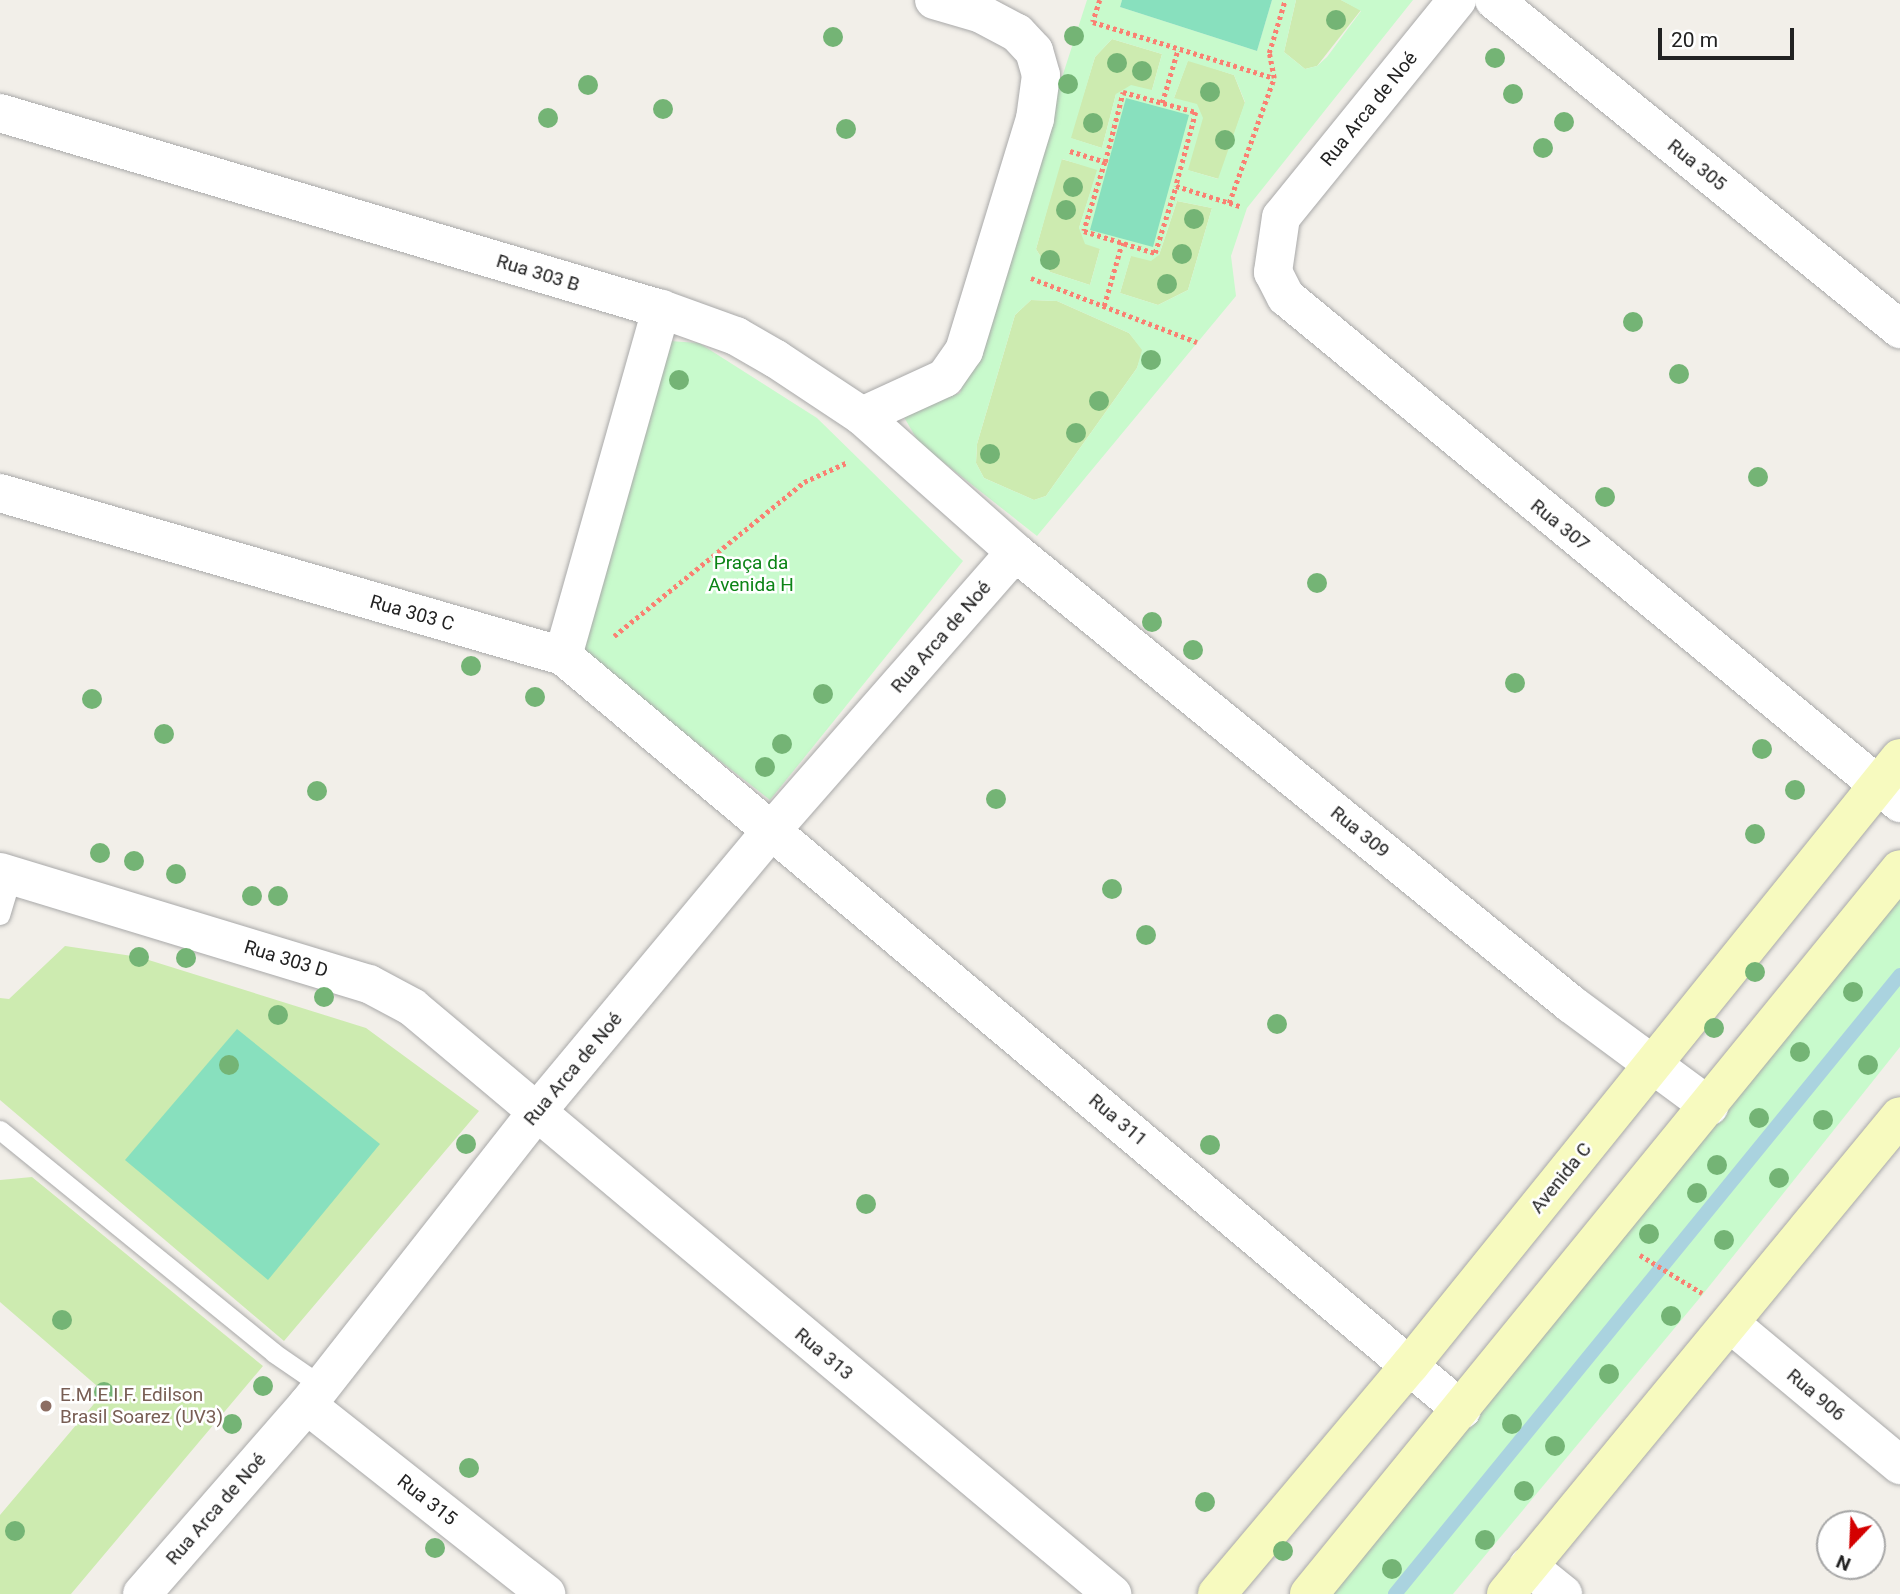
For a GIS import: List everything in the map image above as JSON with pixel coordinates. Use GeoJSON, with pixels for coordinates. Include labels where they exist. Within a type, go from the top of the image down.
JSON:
{"type":"FeatureCollection","features":[{"type":"Feature","properties":{"kind":"street"},"geometry":{"type":"LineString","coordinates":[[862,416],[945,378],[964,351],[1035,119],[1041,75],[1034,51],[1017,33],[982,14],[934,0]]}},
{"type":"Feature","properties":{"kind":"street","name":"Rua Arca de Noé"},"geometry":{"type":"LineString","coordinates":[[1264,213],[1457,0]]}},
{"type":"Feature","properties":{"kind":"street","name":"Rua 305"},"geometry":{"type":"LineString","coordinates":[[1494,0],[1900,329]]}},
{"type":"Feature","properties":{"kind":"street","name":"Rua 303 B"},"geometry":{"type":"LineString","coordinates":[[0,113],[661,309],[736,336],[862,416],[1015,552]]}},
{"type":"Feature","properties":{"kind":"street","name":"Rua 307"},"geometry":{"type":"LineString","coordinates":[[1264,213],[1273,272],[1286,297],[1893,782]]}},
{"type":"Feature","properties":{"kind":"street"},"geometry":{"type":"LineString","coordinates":[[569,661],[661,309]]}},
{"type":"Feature","properties":{"kind":"street","name":"Rua 303 C"},"geometry":{"type":"LineString","coordinates":[[0,493],[569,661],[772,830]]}},
{"type":"Feature","properties":{"kind":"street","name":"Rua Arca de Noé"},"geometry":{"type":"LineString","coordinates":[[142,1594],[315,1396],[535,1114],[772,830],[1015,552]]}},
{"type":"Feature","properties":{"kind":"street","name":"Rua 309"},"geometry":{"type":"LineString","coordinates":[[1015,552],[1560,996],[1709,1106]]}},
{"type":"Feature","properties":{"kind":"street","name":"Avenida C"},"geometry":{"type":"LineString","coordinates":[[1217,1594],[1410,1365],[1651,1065],[1893,782]]}},
{"type":"Feature","properties":{"kind":"street","name":"Rua 311"},"geometry":{"type":"LineString","coordinates":[[772,830],[1462,1410]]}},
{"type":"Feature","properties":{"kind":"street"},"geometry":{"type":"LineString","coordinates":[[1309,1594],[1462,1410],[1900,869]]}},
{"type":"Feature","properties":{"kind":"street","name":"Rua 303 D"},"geometry":{"type":"LineString","coordinates":[[6,874],[369,984],[412,1007],[535,1114]]}},
{"type":"Feature","properties":{"kind":"street","name":"Rua 313"},"geometry":{"type":"LineString","coordinates":[[535,1114],[1112,1594]]}},
{"type":"Feature","properties":{"kind":"street"},"geometry":{"type":"LineString","coordinates":[[1563,1594],[1517,1580],[1732,1325],[1900,1116]]}},
{"type":"Feature","properties":{"kind":"street","name":"Rua 906"},"geometry":{"type":"LineString","coordinates":[[1732,1325],[1900,1465]]}},
{"type":"Feature","properties":{"kind":"street","name":"Rua 315"},"geometry":{"type":"LineString","coordinates":[[315,1396],[546,1594]]}},
{"type":"Feature","properties":{"kind":"lane"},"geometry":{"type":"LineString","coordinates":[[0,915],[6,874]]}},
{"type":"Feature","properties":{"kind":"lane"},"geometry":{"type":"LineString","coordinates":[[0,1130],[274,1353],[315,1396]]}},
{"type":"Feature","properties":{"kind":"path"},"geometry":{"type":"LineString","coordinates":[[1100,0],[1093,22],[1274,78]]}},
{"type":"Feature","properties":{"kind":"path"},"geometry":{"type":"LineString","coordinates":[[1229,203],[1274,78],[1269,53],[1285,0]]}},
{"type":"Feature","properties":{"kind":"path"},"geometry":{"type":"LineString","coordinates":[[1161,103],[1178,48]]}},
{"type":"Feature","properties":{"kind":"path"},"geometry":{"type":"LineString","coordinates":[[1123,92],[1161,103],[1196,112],[1155,253],[1084,231],[1123,92]]}},
{"type":"Feature","properties":{"kind":"path"},"geometry":{"type":"LineString","coordinates":[[1066,150],[1105,162]]}},
{"type":"Feature","properties":{"kind":"path"},"geometry":{"type":"LineString","coordinates":[[1176,186],[1264,213]]}},
{"type":"Feature","properties":{"kind":"path"},"geometry":{"type":"LineString","coordinates":[[1104,306],[1122,243]]}},
{"type":"Feature","properties":{"kind":"path"},"geometry":{"type":"LineString","coordinates":[[1027,276],[1197,342]]}},
{"type":"Feature","properties":{"kind":"path"},"geometry":{"type":"LineString","coordinates":[[569,661],[804,482],[858,458]]}},
{"type":"Feature","properties":{"kind":"path"},"geometry":{"type":"LineString","coordinates":[[1646,1258],[1703,1294]]}},
{"type":"Feature","properties":{"kind":"green space"},"geometry":{"type":"Polygon","coordinates":[[[1087,0],[1122,0],[1120,7],[1257,51],[1272,0],[1296,0],[1284,52],[1305,69],[1317,66],[1327,57],[1361,11],[1341,0],[1413,0],[1247,208],[1231,256],[1236,296],[1037,536],[919,443],[901,412],[960,393],[1087,0]],[[1112,39],[1095,57],[1071,138],[1102,148],[1116,94],[1131,85],[1152,90],[1162,54],[1112,39]],[[1188,61],[1174,98],[1197,104],[1203,118],[1188,170],[1218,179],[1245,102],[1234,75],[1188,61]],[[1062,159],[1036,249],[1050,272],[1090,285],[1100,249],[1085,244],[1079,228],[1097,170],[1062,159]],[[1177,201],[1159,255],[1151,261],[1131,256],[1120,293],[1158,305],[1188,290],[1212,208],[1177,201]],[[1031,300],[1015,315],[977,444],[976,463],[984,478],[1034,500],[1046,496],[1137,368],[1142,350],[1129,333],[1057,301],[1031,300]]]}},
{"type":"Feature","properties":{"kind":"green space"},"geometry":{"type":"Polygon","coordinates":[[[1122,0],[1272,0],[1257,51],[1120,7],[1122,0]]]}},
{"type":"Feature","properties":{"kind":"green space"},"geometry":{"type":"Polygon","coordinates":[[[1296,0],[1341,0],[1361,10],[1317,66],[1305,69],[1284,52],[1296,0]]]}},
{"type":"Feature","properties":{"kind":"green space"},"geometry":{"type":"Polygon","coordinates":[[[1112,39],[1162,54],[1152,90],[1116,94],[1102,148],[1070,138],[1095,57],[1112,39]]]}},
{"type":"Feature","properties":{"kind":"green space"},"geometry":{"type":"Polygon","coordinates":[[[1188,60],[1234,75],[1245,103],[1219,179],[1187,170],[1174,98],[1188,60]]]}},
{"type":"Feature","properties":{"kind":"green space"},"geometry":{"type":"Polygon","coordinates":[[[1126,98],[1189,115],[1153,247],[1090,230],[1126,98]]]}},
{"type":"Feature","properties":{"kind":"green space"},"geometry":{"type":"Polygon","coordinates":[[[1061,159],[1098,169],[1079,228],[1100,249],[1090,285],[1050,272],[1036,249],[1061,159]]]}},
{"type":"Feature","properties":{"kind":"green space"},"geometry":{"type":"Polygon","coordinates":[[[1177,201],[1212,208],[1188,290],[1158,305],[1120,293],[1131,255],[1159,255],[1177,201]]]}},
{"type":"Feature","properties":{"kind":"green space"},"geometry":{"type":"Polygon","coordinates":[[[1031,300],[1057,301],[1129,333],[1143,350],[1137,368],[1046,496],[1034,500],[984,478],[976,463],[977,444],[1015,315],[1031,300]]]}},
{"type":"Feature","properties":{"kind":"green space","name":"Praça da Avenida H"},"geometry":{"type":"Polygon","coordinates":[[[655,340],[699,343],[817,418],[963,561],[770,800],[570,644],[655,340]]]}},
{"type":"Feature","properties":{"kind":"green space"},"geometry":{"type":"Polygon","coordinates":[[[1900,891],[1900,1047],[1703,1294],[1453,1594],[1329,1594],[1900,891]]]}},
{"type":"Feature","properties":{"kind":"green space"},"geometry":{"type":"Polygon","coordinates":[[[65,946],[139,957],[366,1028],[479,1111],[284,1341],[0,1100],[0,998],[9,999],[65,946]]]}},
{"type":"Feature","properties":{"kind":"green space"},"geometry":{"type":"Polygon","coordinates":[[[237,1029],[380,1144],[268,1280],[125,1160],[237,1029]]]}},
{"type":"Feature","properties":{"kind":"green space"},"geometry":{"type":"Polygon","coordinates":[[[32,1177],[263,1366],[71,1594],[0,1594],[0,1515],[104,1392],[0,1302],[0,1180],[32,1177]]]}},
{"type":"Feature","properties":{"kind":"waterway"},"geometry":{"type":"LineString","coordinates":[[1395,1594],[1900,975]]}},
{"type":"Feature","properties":{"kind":"place","name":"E.M.E.I.F. Edilson Brasil Soarez (UV3)"},"geometry":{"type":"Point","coordinates":[46,1406]}}]}
